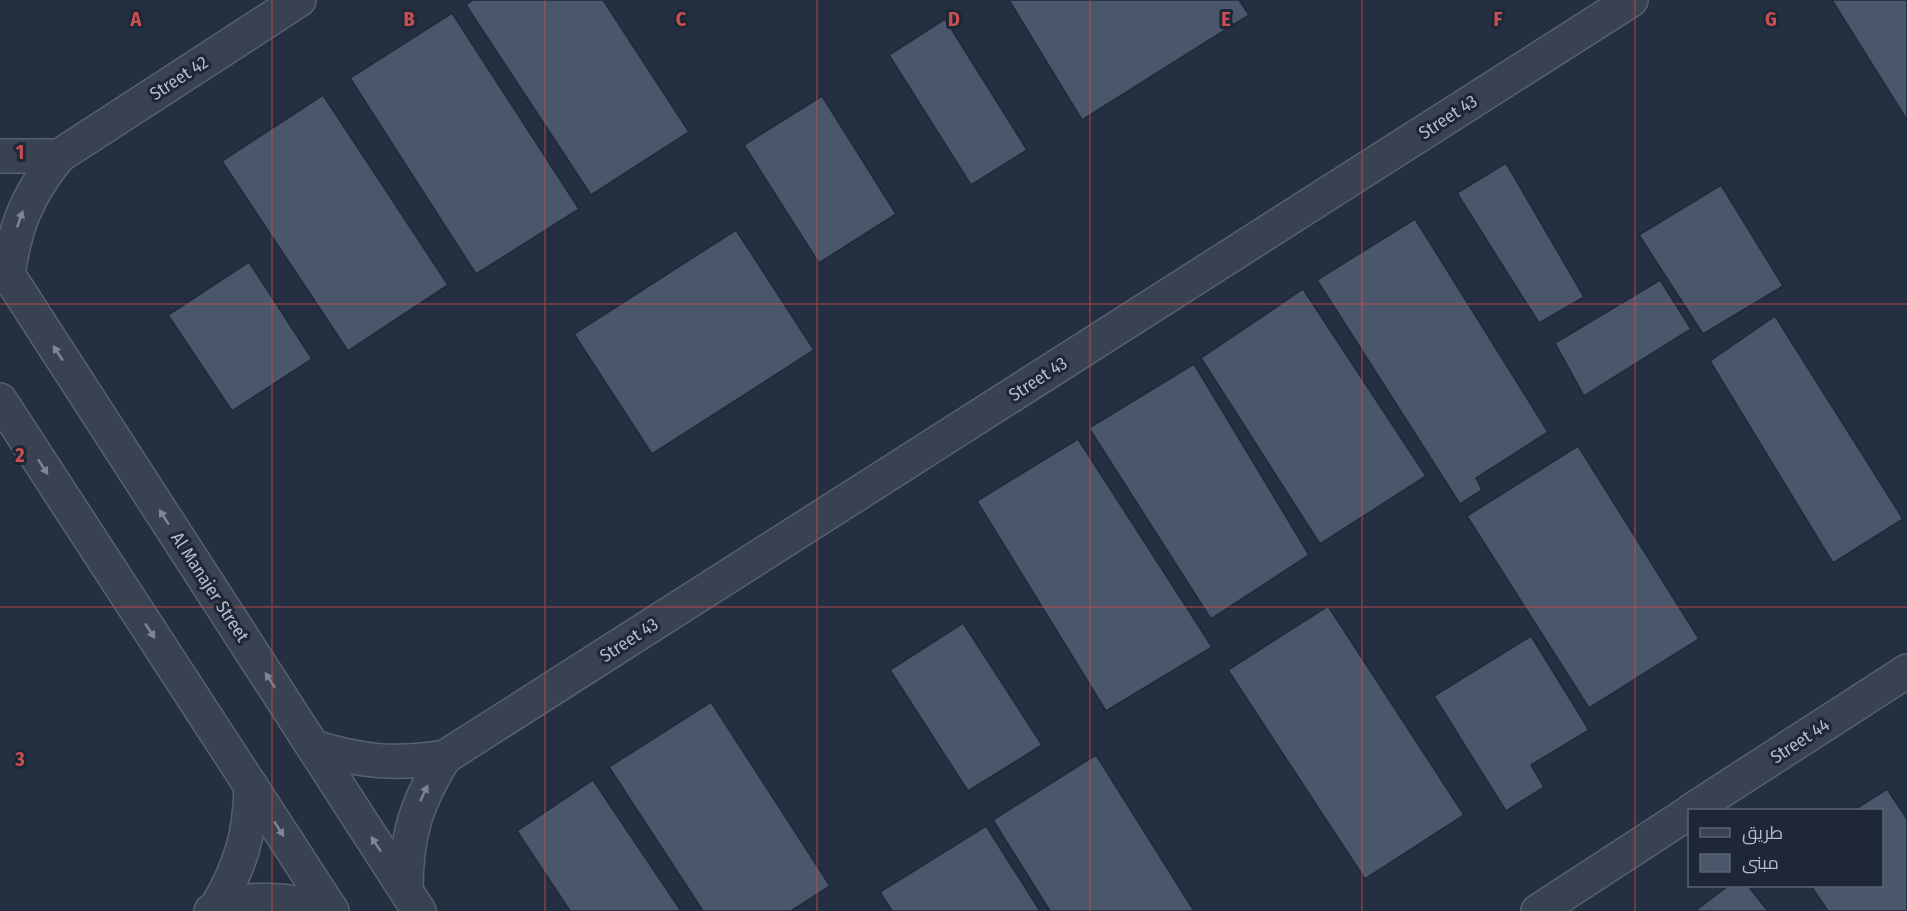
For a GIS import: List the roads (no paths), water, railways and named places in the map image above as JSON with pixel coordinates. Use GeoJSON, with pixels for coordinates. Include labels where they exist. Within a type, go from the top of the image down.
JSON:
{"type":"FeatureCollection","features":[{"type":"Feature","properties":{"kind":"street","name":"Street 42"},"geometry":{"type":"LineString","coordinates":[[4,269],[22,211],[38,182],[59,156],[299,0]]}},
{"type":"Feature","properties":{"kind":"street","name":"Street 43"},"geometry":{"type":"LineString","coordinates":[[314,747],[346,758],[379,763],[412,763],[445,758],[1631,0]]}},
{"type":"Feature","properties":{"kind":"street"},"geometry":{"type":"LineString","coordinates":[[0,156],[59,156]]}},
{"type":"Feature","properties":{"kind":"street","name":"Al Manajer Street"},"geometry":{"type":"LineString","coordinates":[[4,269],[412,901]]}},
{"type":"Feature","properties":{"kind":"street"},"geometry":{"type":"LineString","coordinates":[[0,400],[331,909]]}},
{"type":"Feature","properties":{"kind":"street","name":"Street 44"},"geometry":{"type":"LineString","coordinates":[[1694,809],[1907,671]]}},
{"type":"Feature","properties":{"kind":"street","name":"Street 43"},"geometry":{"type":"LineString","coordinates":[[412,901],[406,855],[413,820],[426,788],[445,758]]}},
{"type":"Feature","properties":{"kind":"street"},"geometry":{"type":"LineString","coordinates":[[213,909],[232,880],[244,850],[250,818],[250,786]]}},
{"type":"Feature","properties":{"kind":"street","name":"Street 44"},"geometry":{"type":"LineString","coordinates":[[1538,911],[1688,813]]}},
{"type":"Feature","properties":{"kind":"street"},"geometry":{"type":"LineString","coordinates":[[213,909],[273,900],[331,909]]}}]}
